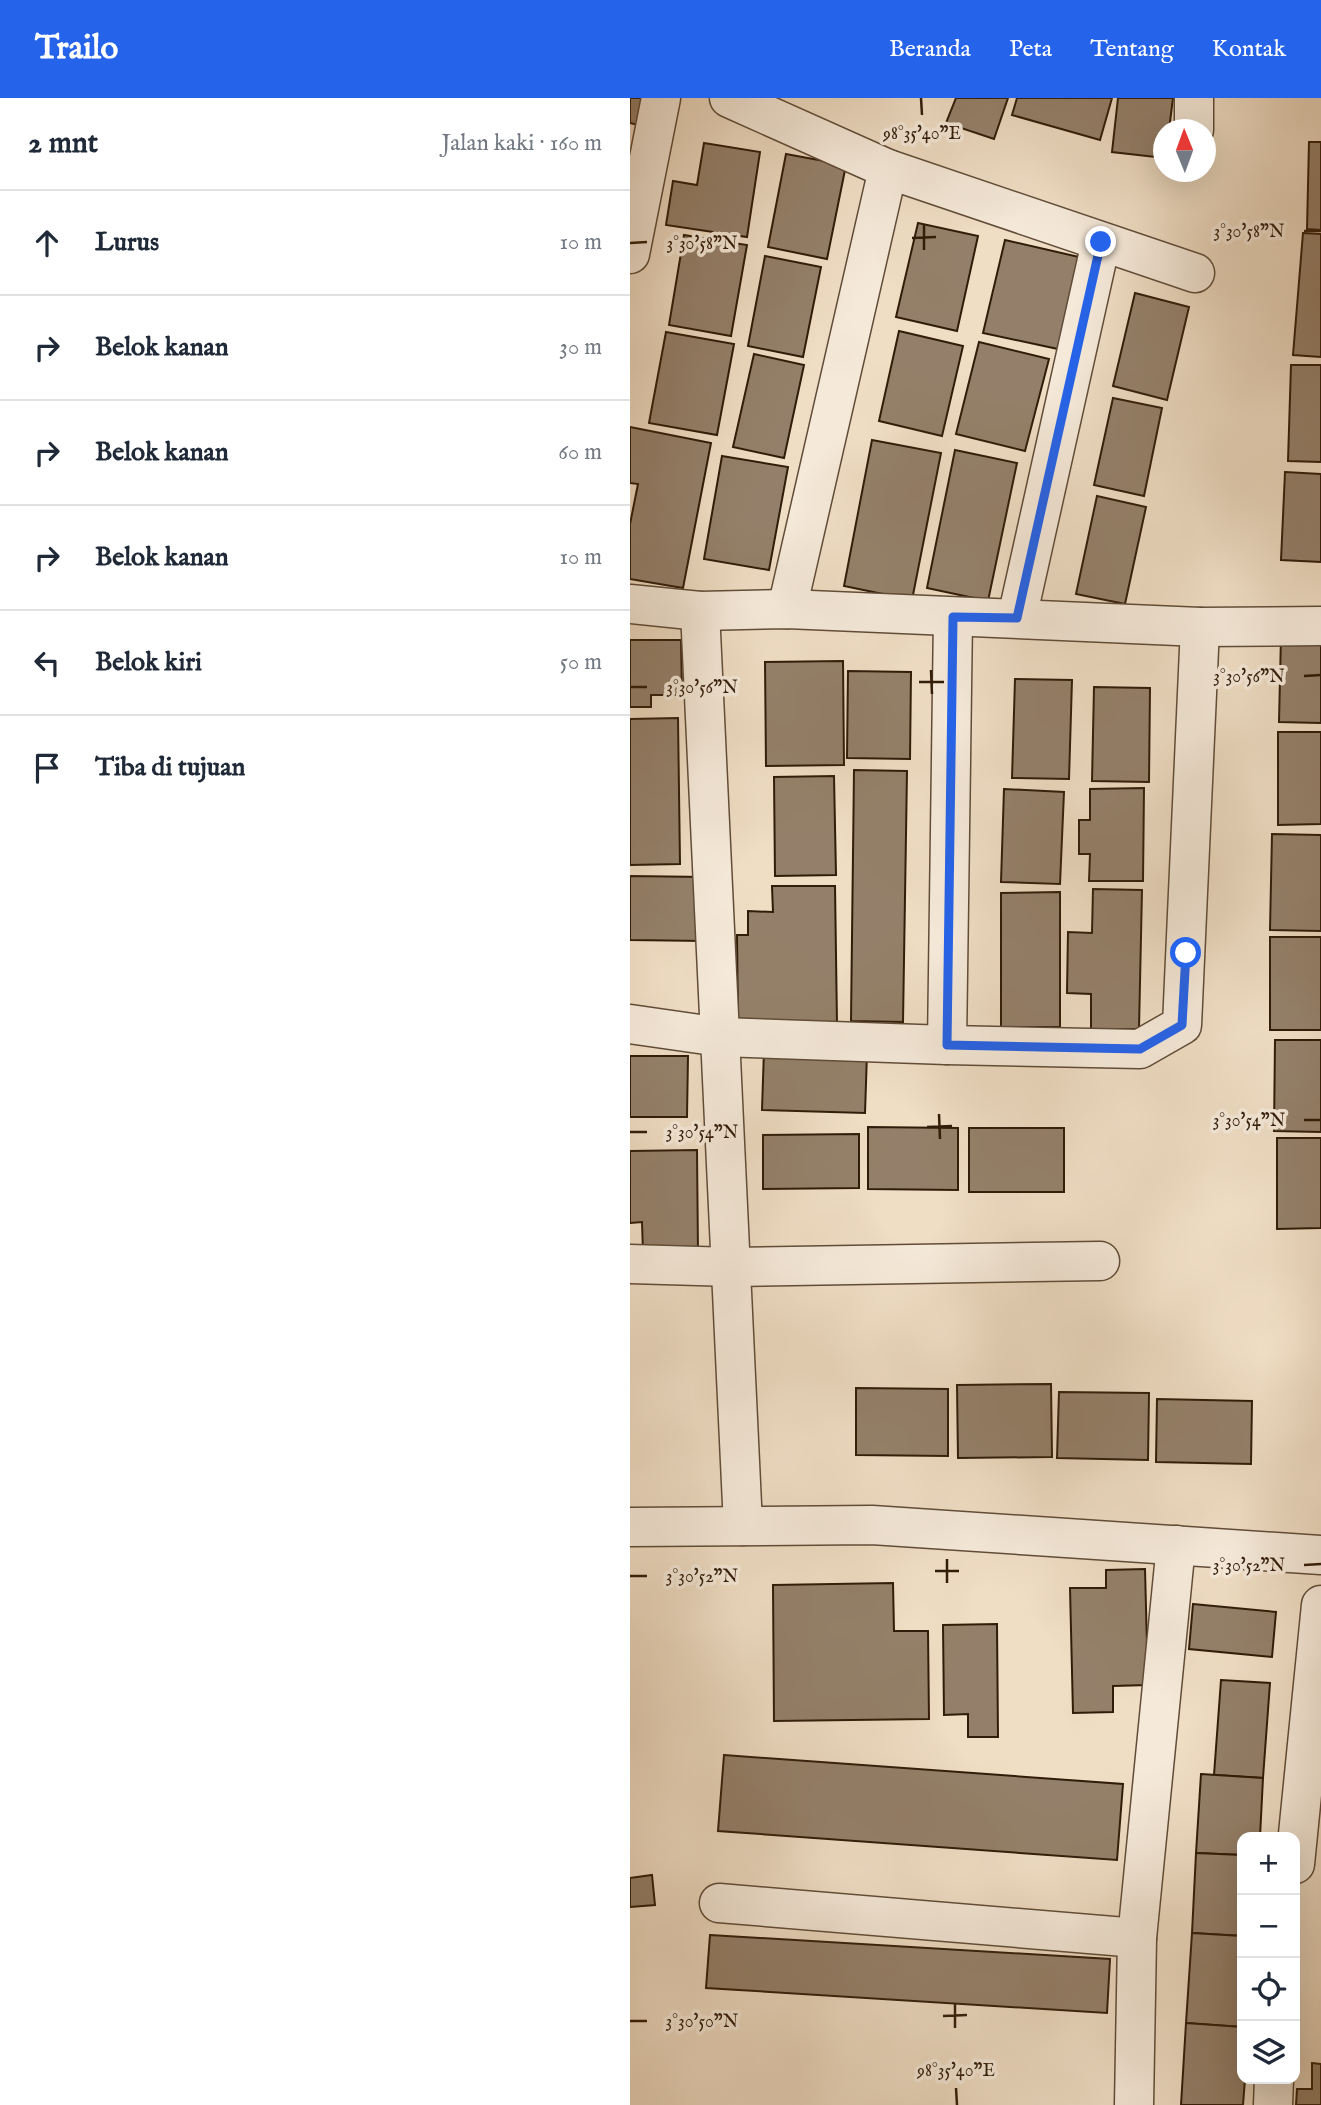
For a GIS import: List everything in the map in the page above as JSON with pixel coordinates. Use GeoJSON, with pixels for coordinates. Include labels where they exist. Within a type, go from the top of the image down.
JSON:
{"type":"FeatureCollection","features":[{"type":"Feature","properties":{"kind":"street"},"geometry":{"type":"LineString","coordinates":[[630,254],[661,98]]}},
{"type":"Feature","properties":{"kind":"street"},"geometry":{"type":"LineString","coordinates":[[729,98],[888,169],[1195,273]]}},
{"type":"Feature","properties":{"kind":"street"},"geometry":{"type":"LineString","coordinates":[[1194,98],[1194,119]]}},
{"type":"Feature","properties":{"kind":"street"},"geometry":{"type":"LineString","coordinates":[[787,609],[888,169]]}},
{"type":"Feature","properties":{"kind":"street"},"geometry":{"type":"LineString","coordinates":[[1017,618],[1101,242]]}},
{"type":"Feature","properties":{"kind":"street"},"geometry":{"type":"LineString","coordinates":[[630,604],[700,611],[787,609],[1200,627],[1321,626]]}},
{"type":"Feature","properties":{"kind":"street"},"geometry":{"type":"LineString","coordinates":[[700,611],[743,1526]]}},
{"type":"Feature","properties":{"kind":"street"},"geometry":{"type":"LineString","coordinates":[[947,1045],[953,617]]}},
{"type":"Feature","properties":{"kind":"street"},"geometry":{"type":"LineString","coordinates":[[630,1024],[720,1037],[1140,1049],[1182,1025],[1200,627]]}},
{"type":"Feature","properties":{"kind":"street"},"geometry":{"type":"LineString","coordinates":[[630,1264],[732,1267],[1100,1261]]}},
{"type":"Feature","properties":{"kind":"street"},"geometry":{"type":"LineString","coordinates":[[630,1527],[872,1525],[1321,1555]]}},
{"type":"Feature","properties":{"kind":"street"},"geometry":{"type":"LineString","coordinates":[[1134,2105],[1137,1938],[1175,1545]]}},
{"type":"Feature","properties":{"kind":"street"},"geometry":{"type":"LineString","coordinates":[[1298,1832],[1321,1605]]}},
{"type":"Feature","properties":{"kind":"street"},"geometry":{"type":"LineString","coordinates":[[719,1903],[1137,1938]]}},
{"type":"Feature","properties":{"kind":"street"},"geometry":{"type":"LineString","coordinates":[[1273,2105],[1274,2084]]}},
{"type":"Feature","properties":{"kind":"building"},"geometry":{"type":"Polygon","coordinates":[[[630,98],[648,98],[642,126],[630,123],[630,98]]]}},
{"type":"Feature","properties":{"kind":"building"},"geometry":{"type":"Polygon","coordinates":[[[956,98],[1008,98],[994,139],[946,123],[956,98]]]}},
{"type":"Feature","properties":{"kind":"building"},"geometry":{"type":"Polygon","coordinates":[[[1017,98],[1112,98],[1100,140],[1012,115],[1017,98]]]}},
{"type":"Feature","properties":{"kind":"building"},"geometry":{"type":"Polygon","coordinates":[[[1118,98],[1173,98],[1170,119],[1153,119],[1153,157],[1112,152],[1118,98]]]}},
{"type":"Feature","properties":{"kind":"building"},"geometry":{"type":"Polygon","coordinates":[[[1309,142],[1321,142],[1321,230],[1307,229],[1309,142]]]}},
{"type":"Feature","properties":{"kind":"building"},"geometry":{"type":"Polygon","coordinates":[[[704,143],[760,152],[747,237],[666,225],[673,181],[697,185],[704,143]]]}},
{"type":"Feature","properties":{"kind":"building"},"geometry":{"type":"Polygon","coordinates":[[[786,154],[846,165],[827,259],[768,247],[786,154]]]}},
{"type":"Feature","properties":{"kind":"building"},"geometry":{"type":"Polygon","coordinates":[[[918,223],[978,236],[957,331],[896,317],[918,223]]]}},
{"type":"Feature","properties":{"kind":"building"},"geometry":{"type":"Polygon","coordinates":[[[1303,233],[1321,234],[1321,357],[1293,355],[1303,233]]]}},
{"type":"Feature","properties":{"kind":"building"},"geometry":{"type":"Polygon","coordinates":[[[684,235],[747,245],[731,336],[669,325],[684,235]]]}},
{"type":"Feature","properties":{"kind":"building"},"geometry":{"type":"Polygon","coordinates":[[[1005,240],[1079,257],[1058,349],[983,333],[1005,240]]]}},
{"type":"Feature","properties":{"kind":"building"},"geometry":{"type":"Polygon","coordinates":[[[765,256],[821,267],[803,357],[748,346],[765,256]]]}},
{"type":"Feature","properties":{"kind":"building"},"geometry":{"type":"Polygon","coordinates":[[[1135,293],[1189,307],[1167,400],[1113,386],[1135,293]]]}},
{"type":"Feature","properties":{"kind":"building"},"geometry":{"type":"Polygon","coordinates":[[[899,331],[963,346],[942,436],[879,421],[899,331]]]}},
{"type":"Feature","properties":{"kind":"building"},"geometry":{"type":"Polygon","coordinates":[[[666,332],[734,344],[717,435],[649,423],[666,332]]]}},
{"type":"Feature","properties":{"kind":"building"},"geometry":{"type":"Polygon","coordinates":[[[979,342],[1049,359],[1025,451],[956,434],[979,342]]]}},
{"type":"Feature","properties":{"kind":"building"},"geometry":{"type":"Polygon","coordinates":[[[754,354],[804,365],[784,458],[733,447],[754,354]]]}},
{"type":"Feature","properties":{"kind":"building"},"geometry":{"type":"Polygon","coordinates":[[[1291,365],[1321,365],[1321,462],[1288,461],[1291,365]]]}},
{"type":"Feature","properties":{"kind":"building"},"geometry":{"type":"Polygon","coordinates":[[[1113,398],[1162,408],[1144,496],[1094,485],[1113,398]]]}},
{"type":"Feature","properties":{"kind":"building"},"geometry":{"type":"Polygon","coordinates":[[[630,427],[711,443],[683,588],[630,579],[630,524],[638,484],[630,483],[630,427]]]}},
{"type":"Feature","properties":{"kind":"building"},"geometry":{"type":"Polygon","coordinates":[[[872,440],[941,453],[912,600],[844,586],[872,440]]]}},
{"type":"Feature","properties":{"kind":"building"},"geometry":{"type":"Polygon","coordinates":[[[955,450],[1017,463],[988,601],[927,588],[955,450]]]}},
{"type":"Feature","properties":{"kind":"building"},"geometry":{"type":"Polygon","coordinates":[[[722,456],[788,467],[769,570],[704,559],[722,456]]]}},
{"type":"Feature","properties":{"kind":"building"},"geometry":{"type":"Polygon","coordinates":[[[1285,472],[1321,474],[1321,562],[1281,560],[1285,472]]]}},
{"type":"Feature","properties":{"kind":"building"},"geometry":{"type":"Polygon","coordinates":[[[1097,496],[1146,507],[1125,604],[1076,594],[1097,496]]]}},
{"type":"Feature","properties":{"kind":"building"},"geometry":{"type":"Polygon","coordinates":[[[1281,636],[1321,636],[1321,723],[1279,722],[1281,636]]]}},
{"type":"Feature","properties":{"kind":"building"},"geometry":{"type":"Polygon","coordinates":[[[630,640],[681,640],[682,695],[651,695],[651,707],[630,707],[630,640]]]}},
{"type":"Feature","properties":{"kind":"building"},"geometry":{"type":"Polygon","coordinates":[[[843,661],[844,765],[766,766],[765,662],[843,661]]]}},
{"type":"Feature","properties":{"kind":"building"},"geometry":{"type":"Polygon","coordinates":[[[848,671],[911,672],[910,759],[847,758],[848,671]]]}},
{"type":"Feature","properties":{"kind":"building"},"geometry":{"type":"Polygon","coordinates":[[[1015,679],[1072,680],[1069,779],[1012,778],[1015,679]]]}},
{"type":"Feature","properties":{"kind":"building"},"geometry":{"type":"Polygon","coordinates":[[[1094,687],[1150,688],[1149,782],[1092,781],[1094,687]]]}},
{"type":"Feature","properties":{"kind":"building"},"geometry":{"type":"Polygon","coordinates":[[[678,718],[680,864],[630,865],[630,719],[678,718]]]}},
{"type":"Feature","properties":{"kind":"building"},"geometry":{"type":"Polygon","coordinates":[[[1278,732],[1321,732],[1321,824],[1278,825],[1278,732]]]}},
{"type":"Feature","properties":{"kind":"building"},"geometry":{"type":"Polygon","coordinates":[[[854,770],[907,771],[903,1022],[851,1021],[854,770]]]}},
{"type":"Feature","properties":{"kind":"building"},"geometry":{"type":"Polygon","coordinates":[[[834,776],[836,875],[775,876],[774,777],[834,776]]]}},
{"type":"Feature","properties":{"kind":"building"},"geometry":{"type":"Polygon","coordinates":[[[1144,788],[1143,881],[1089,881],[1090,854],[1079,854],[1079,820],[1090,820],[1090,789],[1144,788]]]}},
{"type":"Feature","properties":{"kind":"building"},"geometry":{"type":"Polygon","coordinates":[[[1004,789],[1064,792],[1060,884],[1001,882],[1004,789]]]}},
{"type":"Feature","properties":{"kind":"building"},"geometry":{"type":"Polygon","coordinates":[[[1272,834],[1321,835],[1321,931],[1270,930],[1272,834]]]}},
{"type":"Feature","properties":{"kind":"building"},"geometry":{"type":"Polygon","coordinates":[[[630,876],[705,877],[704,941],[630,940],[630,876]]]}},
{"type":"Feature","properties":{"kind":"building"},"geometry":{"type":"Polygon","coordinates":[[[772,886],[835,886],[837,1024],[738,1025],[737,935],[748,935],[748,911],[773,912],[772,886]]]}},
{"type":"Feature","properties":{"kind":"building"},"geometry":{"type":"Polygon","coordinates":[[[1093,889],[1142,890],[1139,1029],[1091,1029],[1091,994],[1067,993],[1068,932],[1092,933],[1093,889]]]}},
{"type":"Feature","properties":{"kind":"building"},"geometry":{"type":"Polygon","coordinates":[[[1060,892],[1060,1027],[1001,1027],[1001,893],[1060,892]]]}},
{"type":"Feature","properties":{"kind":"building"},"geometry":{"type":"Polygon","coordinates":[[[1270,937],[1321,937],[1321,1030],[1270,1030],[1270,937]]]}},
{"type":"Feature","properties":{"kind":"building"},"geometry":{"type":"Polygon","coordinates":[[[1275,1040],[1321,1040],[1321,1132],[1274,1131],[1275,1040]]]}},
{"type":"Feature","properties":{"kind":"building"},"geometry":{"type":"Polygon","coordinates":[[[764,1050],[867,1053],[865,1113],[762,1110],[764,1050]]]}},
{"type":"Feature","properties":{"kind":"building"},"geometry":{"type":"Polygon","coordinates":[[[630,1056],[688,1056],[687,1117],[630,1117],[630,1056]]]}},
{"type":"Feature","properties":{"kind":"building"},"geometry":{"type":"Polygon","coordinates":[[[868,1127],[958,1128],[958,1190],[868,1189],[868,1127]]]}},
{"type":"Feature","properties":{"kind":"building"},"geometry":{"type":"Polygon","coordinates":[[[969,1128],[1064,1128],[1064,1192],[969,1192],[969,1128]]]}},
{"type":"Feature","properties":{"kind":"building"},"geometry":{"type":"Polygon","coordinates":[[[859,1134],[859,1188],[763,1189],[763,1135],[859,1134]]]}},
{"type":"Feature","properties":{"kind":"building"},"geometry":{"type":"Polygon","coordinates":[[[1277,1138],[1321,1138],[1321,1228],[1277,1229],[1277,1138]]]}},
{"type":"Feature","properties":{"kind":"building"},"geometry":{"type":"Polygon","coordinates":[[[697,1150],[698,1253],[643,1253],[642,1222],[630,1223],[630,1151],[697,1150]]]}},
{"type":"Feature","properties":{"kind":"building"},"geometry":{"type":"Polygon","coordinates":[[[1051,1384],[1052,1457],[958,1458],[957,1385],[1051,1384]]]}},
{"type":"Feature","properties":{"kind":"building"},"geometry":{"type":"Polygon","coordinates":[[[856,1388],[948,1389],[948,1456],[856,1455],[856,1388]]]}},
{"type":"Feature","properties":{"kind":"building"},"geometry":{"type":"Polygon","coordinates":[[[1059,1392],[1149,1393],[1148,1460],[1057,1458],[1059,1392]]]}},
{"type":"Feature","properties":{"kind":"building"},"geometry":{"type":"Polygon","coordinates":[[[1157,1399],[1252,1401],[1251,1464],[1156,1462],[1157,1399]]]}},
{"type":"Feature","properties":{"kind":"building"},"geometry":{"type":"Polygon","coordinates":[[[1145,1569],[1148,1685],[1113,1686],[1113,1712],[1073,1713],[1070,1588],[1106,1588],[1106,1570],[1145,1569]]]}},
{"type":"Feature","properties":{"kind":"building"},"geometry":{"type":"Polygon","coordinates":[[[893,1583],[894,1631],[928,1631],[929,1719],[774,1721],[773,1585],[893,1583]]]}},
{"type":"Feature","properties":{"kind":"building"},"geometry":{"type":"Polygon","coordinates":[[[1193,1604],[1276,1612],[1272,1657],[1189,1649],[1193,1604]]]}},
{"type":"Feature","properties":{"kind":"building"},"geometry":{"type":"Polygon","coordinates":[[[997,1624],[998,1737],[968,1737],[968,1714],[944,1715],[943,1625],[997,1624]]]}},
{"type":"Feature","properties":{"kind":"building"},"geometry":{"type":"Polygon","coordinates":[[[1221,1680],[1270,1683],[1263,1778],[1214,1775],[1221,1680]]]}},
{"type":"Feature","properties":{"kind":"building"},"geometry":{"type":"Polygon","coordinates":[[[724,1755],[1123,1784],[1117,1860],[718,1831],[724,1755]]]}},
{"type":"Feature","properties":{"kind":"building"},"geometry":{"type":"Polygon","coordinates":[[[1201,1774],[1263,1778],[1260,1832],[1237,1832],[1237,1855],[1196,1853],[1201,1774]]]}},
{"type":"Feature","properties":{"kind":"building"},"geometry":{"type":"Polygon","coordinates":[[[1196,1853],[1237,1855],[1237,1936],[1192,1933],[1196,1853]]]}},
{"type":"Feature","properties":{"kind":"building"},"geometry":{"type":"Polygon","coordinates":[[[652,1875],[655,1905],[630,1907],[630,1878],[652,1875]]]}},
{"type":"Feature","properties":{"kind":"building"},"geometry":{"type":"Polygon","coordinates":[[[1192,1933],[1237,1936],[1237,2027],[1186,2023],[1192,1933]]]}},
{"type":"Feature","properties":{"kind":"building"},"geometry":{"type":"Polygon","coordinates":[[[710,1935],[1110,1959],[1107,2013],[706,1988],[710,1935]]]}},
{"type":"Feature","properties":{"kind":"building"},"geometry":{"type":"Polygon","coordinates":[[[1186,2023],[1237,2027],[1237,2084],[1245,2084],[1243,2105],[1181,2105],[1186,2023]]]}},
{"type":"Feature","properties":{"kind":"building"},"geometry":{"type":"Polygon","coordinates":[[[1312,2063],[1321,2064],[1321,2105],[1296,2105],[1297,2089],[1312,2089],[1312,2063]]]}},
{"type":"Feature","properties":{"kind":"route"},"geometry":{"type":"LineString","coordinates":[[1101,242],[1017,618],[953,617],[947,1045],[1140,1049],[1182,1025],[1186,953]]}}]}
